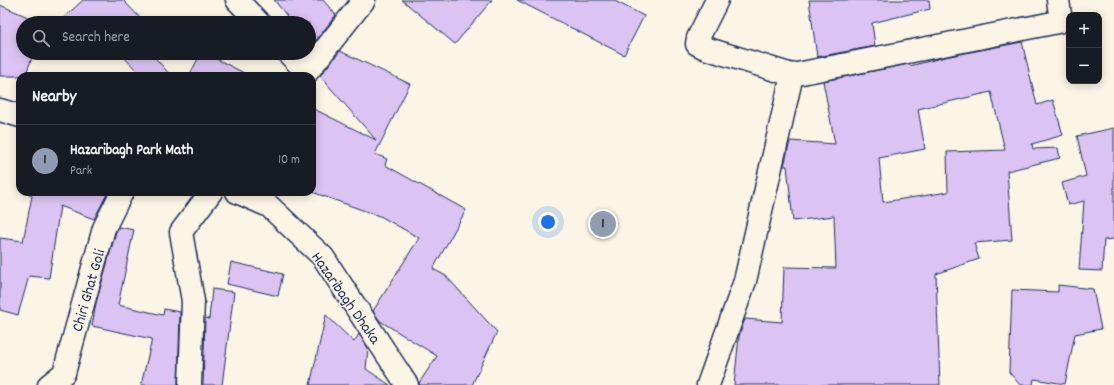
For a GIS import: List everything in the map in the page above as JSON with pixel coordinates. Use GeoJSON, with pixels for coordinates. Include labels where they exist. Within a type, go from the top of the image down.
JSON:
{"type":"FeatureCollection","features":[{"type":"Feature","properties":{"kind":"street"},"geometry":{"type":"LineString","coordinates":[[237,0],[252,16]]}},
{"type":"Feature","properties":{"kind":"street"},"geometry":{"type":"LineString","coordinates":[[307,72],[364,0]]}},
{"type":"Feature","properties":{"kind":"street"},"geometry":{"type":"LineString","coordinates":[[718,0],[698,38],[697,44],[705,48],[792,75],[1053,24],[1061,21],[1058,0]]}},
{"type":"Feature","properties":{"kind":"street"},"geometry":{"type":"LineString","coordinates":[[294,60],[303,72]]}},
{"type":"Feature","properties":{"kind":"street"},"geometry":{"type":"LineString","coordinates":[[708,385],[745,281],[792,75]]}},
{"type":"Feature","properties":{"kind":"street"},"geometry":{"type":"LineString","coordinates":[[0,110],[16,115]]}},
{"type":"Feature","properties":{"kind":"street","name":"Chiri Ghat Goli"},"geometry":{"type":"LineString","coordinates":[[49,385],[64,372],[104,228],[120,196]]}},
{"type":"Feature","properties":{"kind":"street"},"geometry":{"type":"LineString","coordinates":[[190,385],[193,301],[181,232],[208,196]]}},
{"type":"Feature","properties":{"kind":"street","name":"Hazaribagh Dhaka"},"geometry":{"type":"LineString","coordinates":[[246,196],[269,206],[323,257],[407,385]]}},
{"type":"Feature","properties":{"kind":"building"},"geometry":{"type":"Polygon","coordinates":[[[83,0],[123,0],[138,16],[66,16],[83,0]]]}},
{"type":"Feature","properties":{"kind":"building"},"geometry":{"type":"Polygon","coordinates":[[[274,0],[323,0],[336,15],[316,40],[316,16],[287,16],[274,0]]]}},
{"type":"Feature","properties":{"kind":"building"},"geometry":{"type":"Polygon","coordinates":[[[402,0],[492,0],[455,44],[402,0]]]}},
{"type":"Feature","properties":{"kind":"building"},"geometry":{"type":"Polygon","coordinates":[[[517,0],[613,0],[644,16],[624,55],[517,0]]]}},
{"type":"Feature","properties":{"kind":"building"},"geometry":{"type":"Polygon","coordinates":[[[809,0],[929,0],[930,9],[872,23],[875,46],[817,57],[809,0]]]}},
{"type":"Feature","properties":{"kind":"building"},"geometry":{"type":"Polygon","coordinates":[[[0,5],[26,16],[16,16],[16,60],[31,60],[27,72],[16,72],[16,76],[0,76],[0,5]]]}},
{"type":"Feature","properties":{"kind":"building"},"geometry":{"type":"Polygon","coordinates":[[[1022,42],[1037,105],[1053,100],[1063,135],[1032,144],[1033,149],[1058,148],[1060,158],[1007,171],[1012,240],[974,243],[979,259],[936,274],[940,385],[734,385],[739,336],[745,319],[782,322],[784,267],[836,268],[834,216],[793,221],[787,166],[784,166],[790,141],[835,144],[823,81],[909,64],[910,66],[945,57],[1022,42]],[[991,92],[918,109],[925,149],[879,158],[883,202],[948,192],[947,152],[1005,150],[991,92]]]}},
{"type":"Feature","properties":{"kind":"building"},"geometry":{"type":"Polygon","coordinates":[[[340,51],[410,84],[375,154],[387,159],[385,165],[466,210],[433,269],[446,276],[497,332],[472,385],[419,385],[437,356],[380,321],[373,311],[419,238],[382,217],[316,193],[316,110],[376,140],[320,76],[340,51]]]}},
{"type":"Feature","properties":{"kind":"building"},"geometry":{"type":"Polygon","coordinates":[[[127,60],[157,60],[168,72],[138,72],[127,60]]]}},
{"type":"Feature","properties":{"kind":"building"},"geometry":{"type":"Polygon","coordinates":[[[197,60],[219,60],[242,72],[191,72],[197,60]]]}},
{"type":"Feature","properties":{"kind":"building"},"geometry":{"type":"Polygon","coordinates":[[[1114,128],[1114,239],[1104,240],[1102,271],[1079,270],[1084,201],[1068,205],[1062,183],[1086,176],[1077,136],[1114,128]]]}},
{"type":"Feature","properties":{"kind":"building"},"geometry":{"type":"Polygon","coordinates":[[[32,196],[106,196],[94,219],[60,206],[49,278],[29,276],[18,315],[0,310],[0,238],[23,241],[32,196]]]}},
{"type":"Feature","properties":{"kind":"building"},"geometry":{"type":"Polygon","coordinates":[[[119,227],[134,230],[118,305],[163,315],[164,309],[180,312],[178,385],[141,385],[152,339],[92,326],[96,303],[116,232],[119,227]]]}},
{"type":"Feature","properties":{"kind":"building"},"geometry":{"type":"Polygon","coordinates":[[[231,262],[283,274],[278,296],[227,284],[231,262]]]}},
{"type":"Feature","properties":{"kind":"building"},"geometry":{"type":"Polygon","coordinates":[[[1058,285],[1093,289],[1101,329],[1075,334],[1065,384],[1034,379],[1033,385],[1020,385],[1009,372],[1012,290],[1058,292],[1058,285]]]}},
{"type":"Feature","properties":{"kind":"building"},"geometry":{"type":"Polygon","coordinates":[[[212,289],[234,292],[222,385],[203,385],[205,318],[209,319],[212,289]]]}},
{"type":"Feature","properties":{"kind":"building"},"geometry":{"type":"Polygon","coordinates":[[[326,315],[354,342],[359,334],[368,348],[366,369],[390,385],[310,385],[326,315]]]}},
{"type":"Feature","properties":{"kind":"place","name":"Hazaribagh Park Math"},"geometry":{"type":"Point","coordinates":[603,224]}}]}
